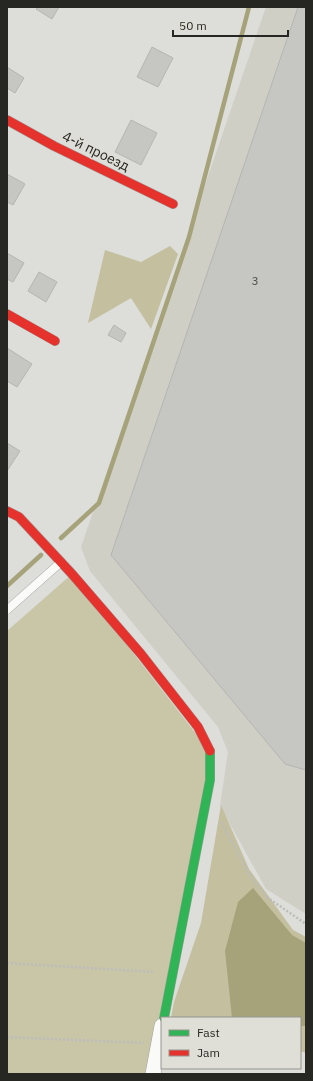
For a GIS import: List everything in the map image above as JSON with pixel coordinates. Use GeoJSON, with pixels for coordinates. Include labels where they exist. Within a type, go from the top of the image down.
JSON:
{"type":"FeatureCollection","features":[{"type":"Feature","properties":{"kind":"street","name":"4-й проезд"},"geometry":{"type":"LineString","coordinates":[[7,120],[54,146],[173,204]]}},
{"type":"Feature","properties":{"kind":"street"},"geometry":{"type":"LineString","coordinates":[[7,314],[55,341]]}},
{"type":"Feature","properties":{"kind":"street"},"geometry":{"type":"LineString","coordinates":[[7,511],[19,518],[141,654],[198,727],[210,752],[210,780],[164,1017]]}},
{"type":"Feature","properties":{"kind":"street"},"geometry":{"type":"LineString","coordinates":[[153,1074],[161,1032]]}},
{"type":"Feature","properties":{"kind":"lane"},"geometry":{"type":"LineString","coordinates":[[7,610],[60,562]]}},
{"type":"Feature","properties":{"kind":"path"},"geometry":{"type":"LineString","coordinates":[[207,797],[250,876],[268,898],[306,924]]}},
{"type":"Feature","properties":{"kind":"path"},"geometry":{"type":"LineString","coordinates":[[7,963],[172,973]]}},
{"type":"Feature","properties":{"kind":"path"},"geometry":{"type":"LineString","coordinates":[[7,1037],[159,1044]]}},
{"type":"Feature","properties":{"kind":"shaded area"},"geometry":{"type":"Polygon","coordinates":[[[266,7],[306,7],[306,914],[266,889],[220,806],[228,752],[218,727],[90,571],[81,547],[266,7]]]}},
{"type":"Feature","properties":{"kind":"shaded area"},"geometry":{"type":"Polygon","coordinates":[[[170,246],[178,254],[151,329],[131,298],[88,323],[105,250],[141,262],[170,246]]]}},
{"type":"Feature","properties":{"kind":"shaded area"},"geometry":{"type":"Polygon","coordinates":[[[72,574],[210,752],[163,1017],[161,1017],[161,1029],[153,1074],[7,1074],[7,631],[72,574]]]}},
{"type":"Feature","properties":{"kind":"shaded area"},"geometry":{"type":"Polygon","coordinates":[[[221,805],[249,869],[293,930],[306,937],[306,1053],[301,1051],[301,1017],[171,1017],[174,1002],[201,923],[221,805]]]}},
{"type":"Feature","properties":{"kind":"shaded area"},"geometry":{"type":"Polygon","coordinates":[[[253,888],[292,935],[306,943],[306,1026],[301,1026],[301,1017],[232,1017],[225,951],[238,902],[253,888]]]}},
{"type":"Feature","properties":{"kind":"building"},"geometry":{"type":"Polygon","coordinates":[[[38,7],[59,7],[52,19],[36,9],[38,7]]]}},
{"type":"Feature","properties":{"kind":"building"},"geometry":{"type":"Polygon","coordinates":[[[298,7],[306,7],[306,770],[285,764],[111,555],[298,7]]]}},
{"type":"Feature","properties":{"kind":"building"},"geometry":{"type":"Polygon","coordinates":[[[152,47],[173,58],[158,87],[137,77],[152,47]]]}},
{"type":"Feature","properties":{"kind":"building"},"geometry":{"type":"Polygon","coordinates":[[[7,67],[24,78],[15,93],[7,88],[7,67]]]}},
{"type":"Feature","properties":{"kind":"building"},"geometry":{"type":"Polygon","coordinates":[[[131,120],[157,133],[141,165],[115,152],[131,120]]]}},
{"type":"Feature","properties":{"kind":"building"},"geometry":{"type":"Polygon","coordinates":[[[7,174],[25,184],[13,205],[7,202],[7,174]]]}},
{"type":"Feature","properties":{"kind":"building"},"geometry":{"type":"Polygon","coordinates":[[[7,253],[24,263],[13,282],[7,279],[7,253]]]}},
{"type":"Feature","properties":{"kind":"building"},"geometry":{"type":"Polygon","coordinates":[[[39,272],[57,282],[46,302],[28,291],[39,272]]]}},
{"type":"Feature","properties":{"kind":"building"},"geometry":{"type":"Polygon","coordinates":[[[114,325],[126,333],[121,342],[108,335],[114,325]]]}},
{"type":"Feature","properties":{"kind":"building"},"geometry":{"type":"Polygon","coordinates":[[[7,348],[32,364],[17,387],[7,381],[7,348]]]}},
{"type":"Feature","properties":{"kind":"building"},"geometry":{"type":"Polygon","coordinates":[[[7,443],[20,451],[7,471],[7,443]]]}},
{"type":"Feature","properties":{"kind":"waterway"},"geometry":{"type":"LineString","coordinates":[[61,538],[99,503],[189,237],[249,7]]}},
{"type":"Feature","properties":{"kind":"waterway"},"geometry":{"type":"LineString","coordinates":[[7,586],[41,555]]}},
{"type":"Feature","properties":{"kind":"traffic: fast"},"geometry":{"type":"LineString","coordinates":[[164,1017],[210,780],[210,751]]}},
{"type":"Feature","properties":{"kind":"traffic: jam"},"geometry":{"type":"LineString","coordinates":[[7,120],[54,146],[173,204]]}},
{"type":"Feature","properties":{"kind":"traffic: jam"},"geometry":{"type":"LineString","coordinates":[[7,314],[55,341]]}},
{"type":"Feature","properties":{"kind":"traffic: jam"},"geometry":{"type":"LineString","coordinates":[[7,511],[19,517],[72,574],[141,654],[198,727],[210,751]]}}]}
